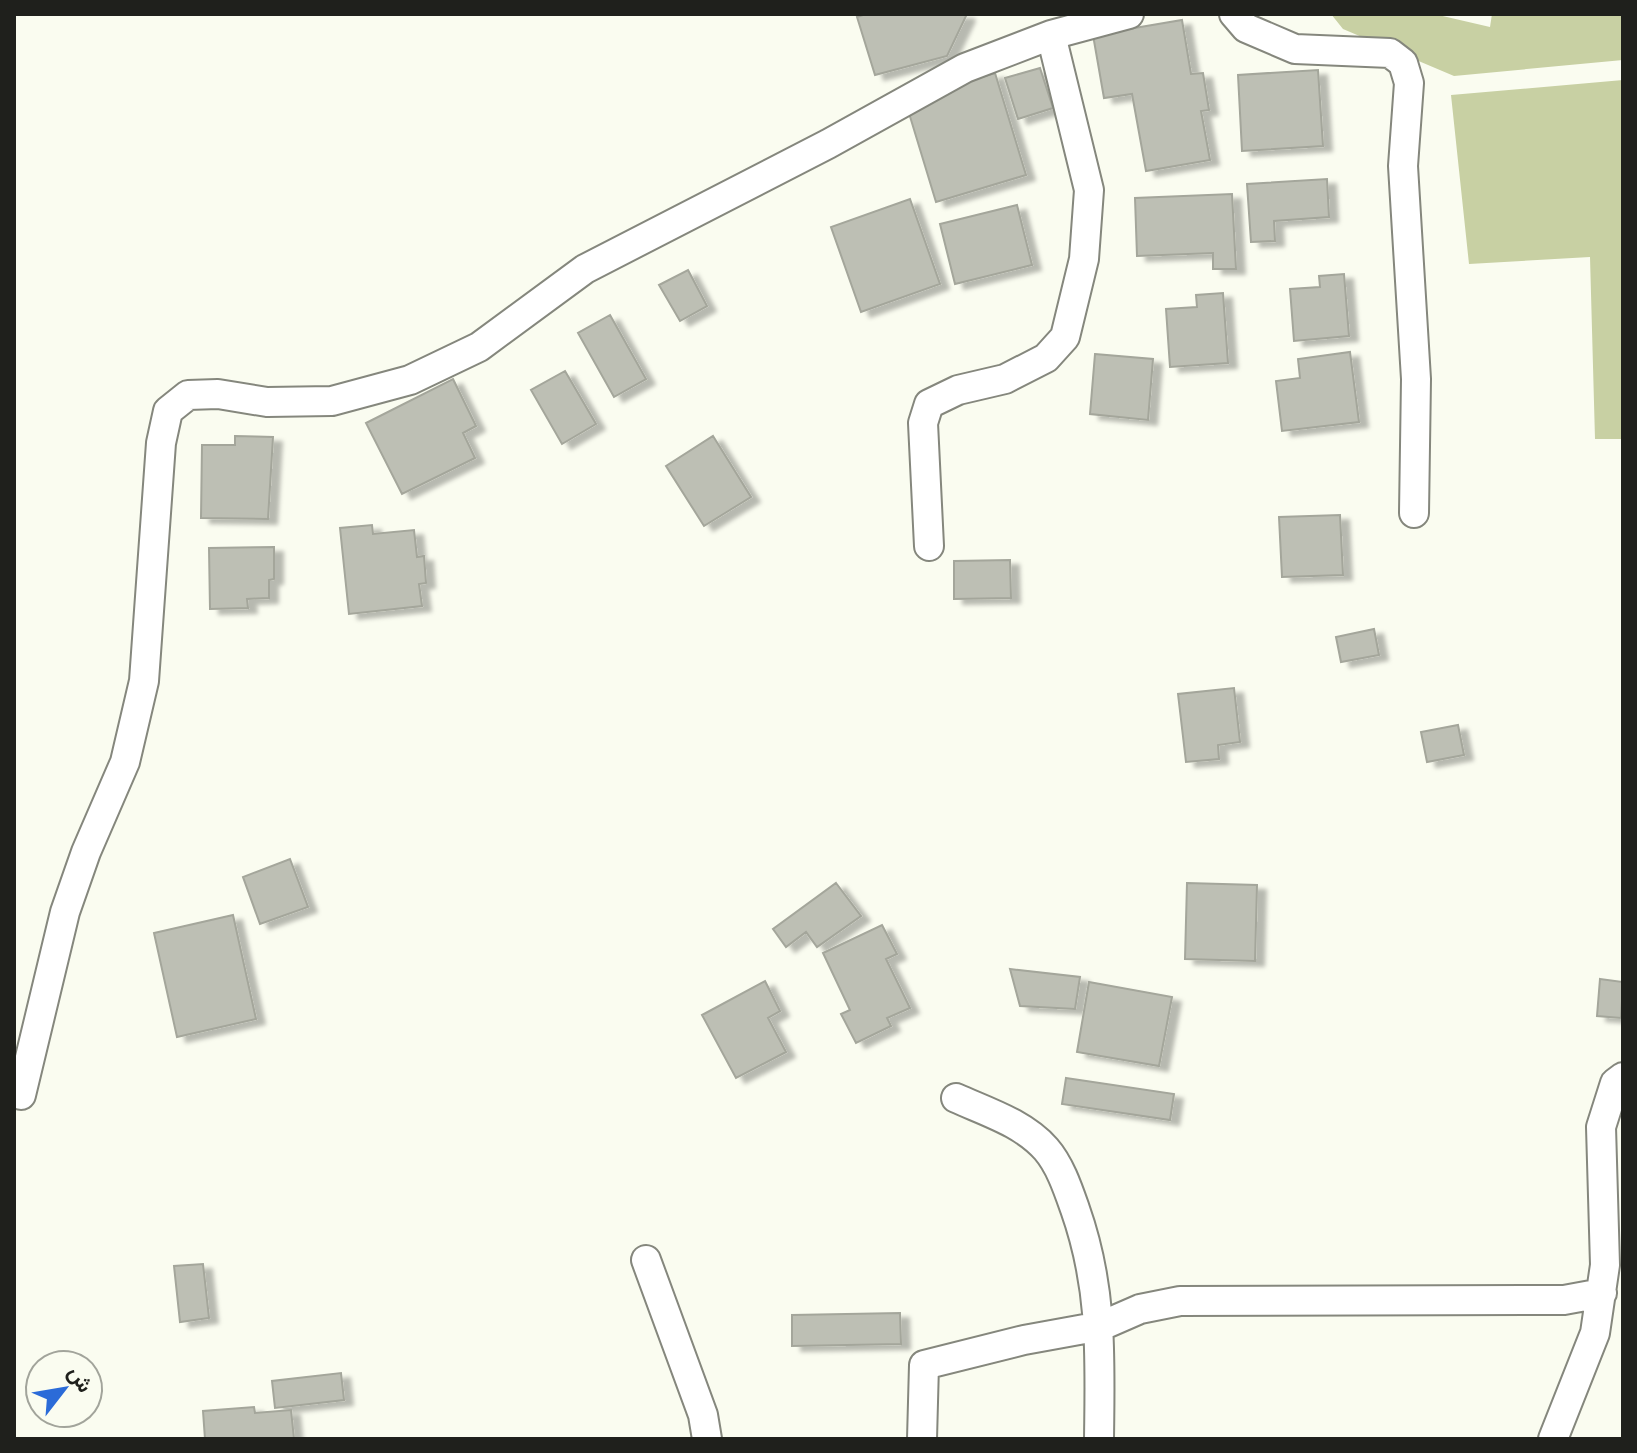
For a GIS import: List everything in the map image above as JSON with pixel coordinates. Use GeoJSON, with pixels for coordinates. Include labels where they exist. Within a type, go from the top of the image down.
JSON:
{"type":"FeatureCollection","features":[{"type":"Feature","properties":{"kind":"street"},"geometry":{"type":"LineString","coordinates":[[21,1095],[65,912],[86,852],[125,762],[144,681],[161,443],[168,411],[188,395],[218,394],[267,402],[332,401],[410,380],[479,347],[585,269],[828,144],[965,68],[1051,35],[1129,14]]}},
{"type":"Feature","properties":{"kind":"street"},"geometry":{"type":"LineString","coordinates":[[1234,14],[1246,28],[1295,49],[1390,53],[1403,63],[1409,83],[1403,166],[1416,379],[1414,513]]}},
{"type":"Feature","properties":{"kind":"street"},"geometry":{"type":"LineString","coordinates":[[929,546],[923,423],[929,404],[958,390],[1005,379],[1046,358],[1065,337],[1084,259],[1089,190],[1051,35]]}},
{"type":"Feature","properties":{"kind":"street"},"geometry":{"type":"LineString","coordinates":[[1553,1439],[1595,1333],[1602,1293],[1605,1211],[1601,1127],[1615,1083],[1623,1077]]}},
{"type":"Feature","properties":{"kind":"street"},"geometry":{"type":"LineString","coordinates":[[956,1098],[1019,1126],[1046,1149],[1066,1182],[1091,1254],[1101,1326],[1099,1439]]}},
{"type":"Feature","properties":{"kind":"street"},"geometry":{"type":"LineString","coordinates":[[646,1260],[703,1415],[707,1439]]}},
{"type":"Feature","properties":{"kind":"street"},"geometry":{"type":"LineString","coordinates":[[922,1439],[924,1365],[1024,1340],[1101,1326],[1140,1309],[1180,1301],[1564,1300],[1602,1293]]}},
{"type":"Feature","properties":{"kind":"green space"},"geometry":{"type":"Polygon","coordinates":[[[1331,14],[1434,14],[1490,27],[1492,14],[1623,14],[1623,60],[1454,76],[1343,29],[1331,14]]]}},
{"type":"Feature","properties":{"kind":"green space"},"geometry":{"type":"Polygon","coordinates":[[[1623,80],[1623,439],[1595,439],[1590,257],[1469,264],[1451,95],[1623,80]]]}},
{"type":"Feature","properties":{"kind":"building"},"geometry":{"type":"Polygon","coordinates":[[[866,14],[966,16],[947,56],[875,75],[857,17],[866,14]]]}},
{"type":"Feature","properties":{"kind":"building"},"geometry":{"type":"Polygon","coordinates":[[[1182,20],[1191,74],[1203,73],[1209,110],[1201,111],[1210,160],[1146,171],[1132,94],[1104,98],[1093,35],[1182,20]]]}},
{"type":"Feature","properties":{"kind":"building"},"geometry":{"type":"Polygon","coordinates":[[[1040,68],[1053,108],[1018,119],[1005,78],[1040,68]]]}},
{"type":"Feature","properties":{"kind":"building"},"geometry":{"type":"Polygon","coordinates":[[[1318,70],[1323,146],[1242,151],[1238,75],[1318,70]]]}},
{"type":"Feature","properties":{"kind":"building"},"geometry":{"type":"Polygon","coordinates":[[[995,73],[1026,175],[936,202],[905,100],[995,73]]]}},
{"type":"Feature","properties":{"kind":"building"},"geometry":{"type":"Polygon","coordinates":[[[1327,179],[1329,217],[1274,221],[1275,241],[1251,242],[1247,184],[1327,179]]]}},
{"type":"Feature","properties":{"kind":"building"},"geometry":{"type":"Polygon","coordinates":[[[1232,194],[1236,269],[1213,269],[1213,253],[1137,256],[1135,198],[1232,194]]]}},
{"type":"Feature","properties":{"kind":"building"},"geometry":{"type":"Polygon","coordinates":[[[910,199],[940,284],[861,312],[831,227],[910,199]]]}},
{"type":"Feature","properties":{"kind":"building"},"geometry":{"type":"Polygon","coordinates":[[[1017,205],[1032,265],[955,284],[940,224],[1017,205]]]}},
{"type":"Feature","properties":{"kind":"building"},"geometry":{"type":"Polygon","coordinates":[[[688,270],[707,306],[680,321],[659,285],[688,270]]]}},
{"type":"Feature","properties":{"kind":"building"},"geometry":{"type":"Polygon","coordinates":[[[1344,274],[1349,336],[1294,341],[1290,289],[1320,287],[1319,276],[1344,274]]]}},
{"type":"Feature","properties":{"kind":"building"},"geometry":{"type":"Polygon","coordinates":[[[1223,293],[1228,363],[1170,367],[1166,309],[1197,307],[1196,295],[1223,293]]]}},
{"type":"Feature","properties":{"kind":"building"},"geometry":{"type":"Polygon","coordinates":[[[610,315],[646,379],[614,397],[578,333],[610,315]]]}},
{"type":"Feature","properties":{"kind":"building"},"geometry":{"type":"Polygon","coordinates":[[[1350,352],[1359,422],[1282,431],[1276,381],[1300,378],[1298,359],[1350,352]]]}},
{"type":"Feature","properties":{"kind":"building"},"geometry":{"type":"Polygon","coordinates":[[[1095,354],[1153,359],[1148,420],[1090,414],[1095,354]]]}},
{"type":"Feature","properties":{"kind":"building"},"geometry":{"type":"Polygon","coordinates":[[[565,371],[596,424],[562,444],[531,390],[565,371]]]}},
{"type":"Feature","properties":{"kind":"building"},"geometry":{"type":"Polygon","coordinates":[[[453,379],[476,426],[463,433],[475,458],[402,494],[366,423],[453,379]]]}},
{"type":"Feature","properties":{"kind":"building"},"geometry":{"type":"Polygon","coordinates":[[[235,436],[273,437],[268,519],[201,518],[202,445],[235,445],[235,436]]]}},
{"type":"Feature","properties":{"kind":"building"},"geometry":{"type":"Polygon","coordinates":[[[713,436],[751,497],[704,526],[666,466],[713,436]]]}},
{"type":"Feature","properties":{"kind":"building"},"geometry":{"type":"Polygon","coordinates":[[[1340,515],[1343,575],[1282,577],[1279,517],[1340,515]]]}},
{"type":"Feature","properties":{"kind":"building"},"geometry":{"type":"Polygon","coordinates":[[[372,525],[373,534],[414,530],[417,557],[424,556],[426,583],[419,584],[422,606],[349,614],[340,528],[372,525]]]}},
{"type":"Feature","properties":{"kind":"building"},"geometry":{"type":"Polygon","coordinates":[[[274,547],[274,579],[269,580],[269,598],[247,599],[248,608],[210,609],[209,548],[274,547]]]}},
{"type":"Feature","properties":{"kind":"building"},"geometry":{"type":"Polygon","coordinates":[[[1010,560],[1011,598],[954,599],[954,561],[1010,560]]]}},
{"type":"Feature","properties":{"kind":"building"},"geometry":{"type":"Polygon","coordinates":[[[1374,629],[1379,655],[1341,662],[1336,637],[1374,629]]]}},
{"type":"Feature","properties":{"kind":"building"},"geometry":{"type":"Polygon","coordinates":[[[1234,688],[1240,742],[1218,745],[1219,759],[1186,762],[1178,694],[1234,688]]]}},
{"type":"Feature","properties":{"kind":"building"},"geometry":{"type":"Polygon","coordinates":[[[1458,725],[1464,755],[1427,762],[1421,732],[1458,725]]]}},
{"type":"Feature","properties":{"kind":"building"},"geometry":{"type":"Polygon","coordinates":[[[290,859],[308,907],[260,924],[243,877],[290,859]]]}},
{"type":"Feature","properties":{"kind":"building"},"geometry":{"type":"Polygon","coordinates":[[[836,883],[861,916],[817,947],[806,932],[786,947],[773,929],[836,883]]]}},
{"type":"Feature","properties":{"kind":"building"},"geometry":{"type":"Polygon","coordinates":[[[1187,883],[1257,885],[1255,961],[1185,959],[1187,883]]]}},
{"type":"Feature","properties":{"kind":"building"},"geometry":{"type":"Polygon","coordinates":[[[233,915],[256,1019],[177,1037],[154,933],[233,915]]]}},
{"type":"Feature","properties":{"kind":"building"},"geometry":{"type":"Polygon","coordinates":[[[882,925],[897,954],[886,959],[910,1008],[887,1018],[891,1026],[856,1043],[841,1014],[850,1010],[823,953],[882,925]]]}},
{"type":"Feature","properties":{"kind":"building"},"geometry":{"type":"Polygon","coordinates":[[[1010,969],[1080,977],[1075,1009],[1020,1006],[1010,969]]]}},
{"type":"Feature","properties":{"kind":"building"},"geometry":{"type":"Polygon","coordinates":[[[1600,979],[1623,982],[1621,1018],[1597,1016],[1600,979]]]}},
{"type":"Feature","properties":{"kind":"building"},"geometry":{"type":"Polygon","coordinates":[[[765,981],[780,1011],[768,1018],[786,1052],[736,1078],[702,1015],[765,981]]]}},
{"type":"Feature","properties":{"kind":"building"},"geometry":{"type":"Polygon","coordinates":[[[1089,982],[1172,997],[1159,1066],[1077,1052],[1089,982]]]}},
{"type":"Feature","properties":{"kind":"building"},"geometry":{"type":"Polygon","coordinates":[[[1066,1078],[1174,1094],[1170,1120],[1062,1104],[1066,1078]]]}},
{"type":"Feature","properties":{"kind":"building"},"geometry":{"type":"Polygon","coordinates":[[[203,1264],[209,1318],[180,1322],[174,1266],[203,1264]]]}},
{"type":"Feature","properties":{"kind":"building"},"geometry":{"type":"Polygon","coordinates":[[[900,1313],[901,1344],[792,1346],[792,1315],[900,1313]]]}},
{"type":"Feature","properties":{"kind":"building"},"geometry":{"type":"Polygon","coordinates":[[[341,1373],[344,1400],[275,1408],[272,1381],[341,1373]]]}},
{"type":"Feature","properties":{"kind":"building"},"geometry":{"type":"Polygon","coordinates":[[[254,1407],[255,1413],[291,1410],[294,1439],[205,1439],[203,1411],[254,1407]]]}}]}
